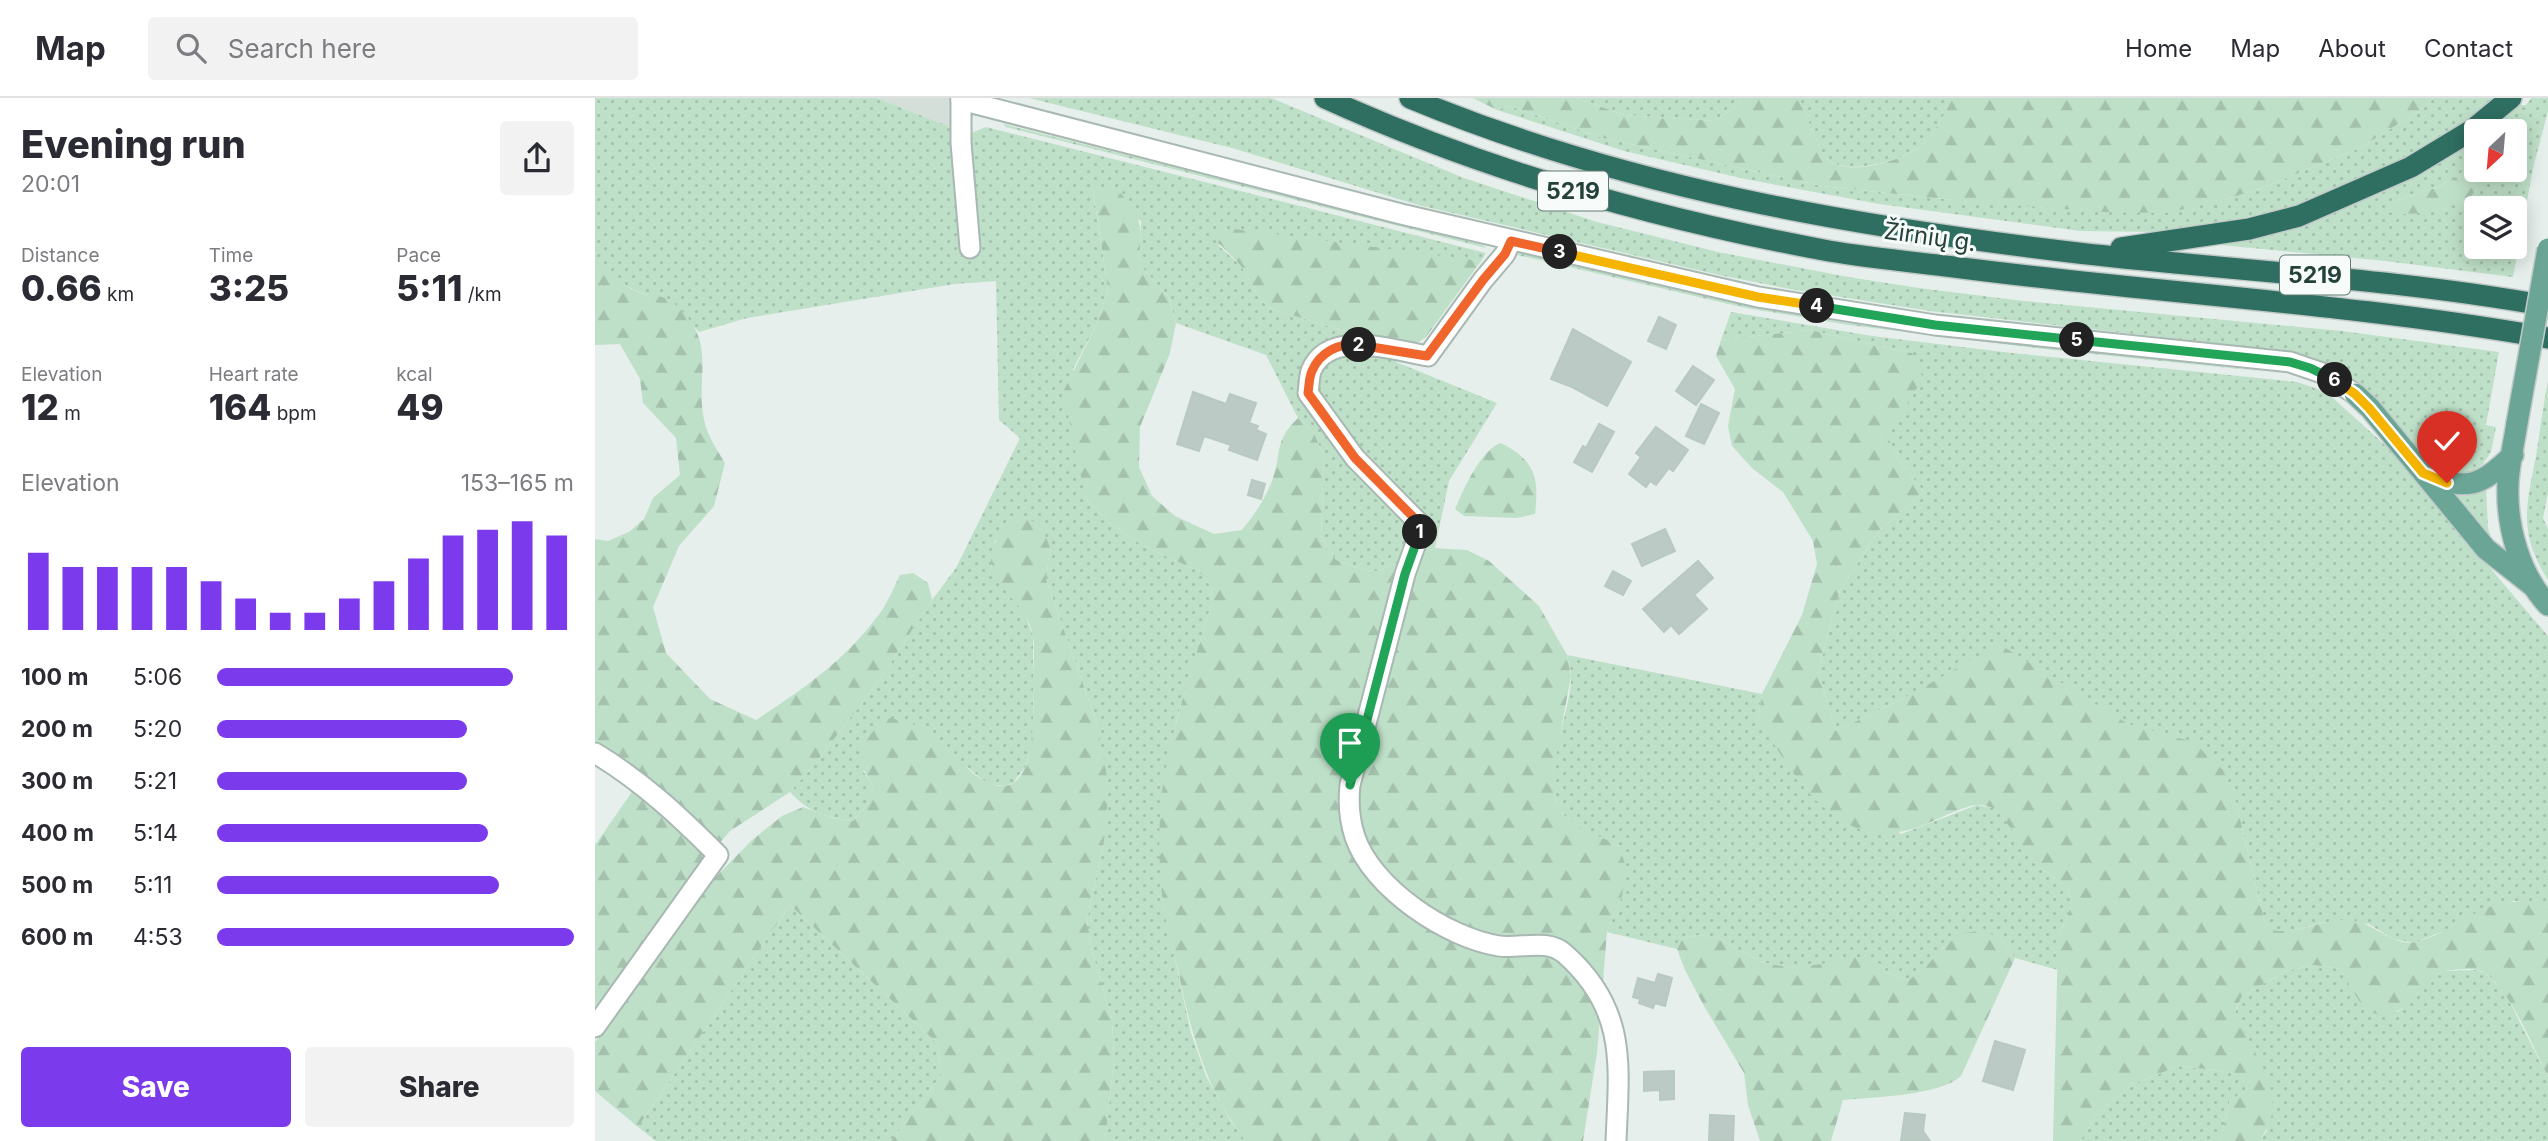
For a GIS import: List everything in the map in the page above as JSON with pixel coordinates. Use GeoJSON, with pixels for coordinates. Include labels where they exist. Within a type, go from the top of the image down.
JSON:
{"type":"FeatureCollection","features":[{"type":"Feature","properties":{"kind":"highway","name":"Žirnių g."},"geometry":{"type":"LineString","coordinates":[[1325,98],[1450,150],[1542,182],[1643,210],[1832,251],[2028,277],[2419,318],[2548,338]]}},
{"type":"Feature","properties":{"kind":"highway","name":"Žirnių g."},"geometry":{"type":"LineString","coordinates":[[1409,98],[1542,148],[1623,172],[1837,219],[2081,253],[2285,271],[2493,296],[2548,306]]}},
{"type":"Feature","properties":{"kind":"highway","name":"5219"},"geometry":{"type":"LineString","coordinates":[[1424,98],[1456,117]]}},
{"type":"Feature","properties":{"kind":"highway"},"geometry":{"type":"LineString","coordinates":[[2081,253],[2193,239],[2249,229],[2299,216],[2411,167],[2472,131],[2511,98]]}},
{"type":"Feature","properties":{"kind":"main road"},"geometry":{"type":"LineString","coordinates":[[2533,586],[2516,547],[2511,526],[2508,482],[2548,249]]}},
{"type":"Feature","properties":{"kind":"main road"},"geometry":{"type":"LineString","coordinates":[[2355,394],[2486,549],[2533,586],[2548,605]]}},
{"type":"Feature","properties":{"kind":"main road"},"geometry":{"type":"LineString","coordinates":[[2423,473],[2447,483],[2469,484],[2490,475],[2512,455]]}},
{"type":"Feature","properties":{"kind":"street"},"geometry":{"type":"LineString","coordinates":[[969,248],[960,134],[961,99],[1153,151],[1511,241],[1758,297],[1935,325],[2290,362],[2325,374],[2355,394]]}},
{"type":"Feature","properties":{"kind":"street"},"geometry":{"type":"LineString","coordinates":[[1511,241],[1505,254],[1427,356],[1348,344],[1328,351],[1312,370],[1308,393],[1333,429],[1355,458],[1422,526],[1405,574],[1391,627],[1350,785],[1348,809],[1355,839],[1375,873],[1399,897],[1434,920],[1468,937],[1499,946],[1550,945],[1564,953],[1592,983],[1614,1026],[1618,1043],[1616,1141]]}},
{"type":"Feature","properties":{"kind":"street"},"geometry":{"type":"LineString","coordinates":[[595,753],[636,779],[665,802],[718,855],[595,1027]]}},
{"type":"Feature","properties":{"kind":"shaded area"},"geometry":{"type":"Polygon","coordinates":[[[876,98],[977,98],[969,134],[876,98]]]}},
{"type":"Feature","properties":{"kind":"green space"},"geometry":{"type":"Polygon","coordinates":[[[595,98],[876,98],[969,134],[986,127],[1486,253],[1481,261],[1218,245],[1241,266],[1268,308],[1401,348],[1396,362],[1497,403],[1449,481],[1435,548],[1377,571],[1364,570],[1336,560],[1321,536],[1324,457],[1313,431],[1298,418],[1266,355],[1176,323],[1168,296],[1139,264],[1141,221],[1093,190],[1108,289],[1097,324],[1073,369],[1086,499],[1111,524],[1142,545],[1198,571],[1211,586],[1212,602],[1176,722],[1161,863],[1163,904],[1191,1033],[1206,1076],[1230,1120],[1246,1141],[1105,1141],[1114,1060],[1112,1019],[1092,951],[1087,920],[1104,841],[1097,724],[1046,579],[1050,548],[995,540],[991,566],[1000,583],[1023,609],[1033,636],[1033,741],[1025,767],[1013,783],[1004,786],[988,784],[967,767],[863,771],[873,786],[867,805],[853,821],[819,813],[804,805],[790,792],[876,685],[956,568],[1020,438],[999,420],[996,281],[955,284],[747,318],[699,332],[669,300],[641,293],[616,281],[595,264],[595,98]]]}},
{"type":"Feature","properties":{"kind":"green space"},"geometry":{"type":"Polygon","coordinates":[[[1029,98],[1271,98],[1464,178],[1597,222],[1718,252],[1919,288],[2024,301],[2342,331],[2499,352],[2486,425],[2496,427],[2491,452],[2483,464],[2469,474],[2457,476],[2430,465],[2363,388],[2337,368],[2312,357],[2276,350],[1930,311],[1719,275],[1418,205],[1232,148],[1029,98]]]}},
{"type":"Feature","properties":{"kind":"green space"},"geometry":{"type":"Polygon","coordinates":[[[1473,98],[1576,98],[1624,115],[1715,121],[1733,109],[1742,98],[1796,98],[1800,100],[1827,159],[1837,165],[1864,167],[1894,160],[1919,147],[1935,130],[1953,98],[2434,98],[2422,109],[2360,148],[2262,188],[2221,201],[2166,213],[2105,212],[1971,202],[1822,186],[1603,138],[1509,106],[1497,110],[1473,98]]]}},
{"type":"Feature","properties":{"kind":"green space"},"geometry":{"type":"Polygon","coordinates":[[[1576,98],[1742,98],[1733,109],[1715,121],[1624,115],[1576,98]]]}},
{"type":"Feature","properties":{"kind":"green space"},"geometry":{"type":"Polygon","coordinates":[[[1796,98],[1953,98],[1935,130],[1919,147],[1908,154],[1879,164],[1849,167],[1827,159],[1800,101],[1796,98]]]}},
{"type":"Feature","properties":{"kind":"green space"},"geometry":{"type":"Polygon","coordinates":[[[2434,98],[2494,98],[2420,151],[2305,204],[2161,232],[2080,231],[1879,204],[1745,179],[1624,151],[1497,110],[1509,106],[1603,138],[1822,186],[1971,202],[2221,201],[2262,188],[2360,148],[2422,109],[2434,98]]]}},
{"type":"Feature","properties":{"kind":"green space"},"geometry":{"type":"Polygon","coordinates":[[[2531,98],[2548,98],[2548,111],[2527,201],[2527,196],[2464,196],[2464,259],[2516,259],[2513,277],[2221,245],[2289,227],[2354,204],[2416,176],[2464,148],[2464,173],[2438,187],[2392,202],[2476,192],[2472,182],[2527,182],[2527,119],[2503,119],[2520,105],[2526,105],[2531,98]]]}},
{"type":"Feature","properties":{"kind":"green space"},"geometry":{"type":"Polygon","coordinates":[[[1003,124],[1483,245],[1486,248],[1006,127],[1003,124]]]}},
{"type":"Feature","properties":{"kind":"green space"},"geometry":{"type":"Polygon","coordinates":[[[2464,173],[2464,182],[2479,182],[2477,189],[2470,196],[2464,196],[2464,200],[2444,209],[2401,214],[2391,213],[2388,207],[2392,202],[2438,187],[2464,173]]]}},
{"type":"Feature","properties":{"kind":"green space"},"geometry":{"type":"Polygon","coordinates":[[[1114,187],[1131,206],[1139,222],[1139,264],[1168,296],[1176,323],[1170,353],[1140,427],[1139,467],[1152,496],[1175,516],[1214,534],[1242,530],[1267,492],[1276,469],[1282,440],[1298,418],[1313,431],[1324,457],[1321,536],[1336,560],[1364,570],[1377,571],[1435,548],[1467,550],[1489,561],[1539,606],[1567,655],[1571,676],[1553,774],[1555,800],[1563,815],[1578,826],[1619,846],[1627,870],[1622,896],[1607,932],[1597,1053],[1583,1141],[1246,1141],[1220,1102],[1202,1060],[1183,995],[1164,912],[1159,848],[1166,768],[1212,602],[1211,586],[1198,571],[1142,545],[1111,524],[1086,499],[1064,390],[1097,324],[1108,289],[1093,189],[1114,187]]]}},
{"type":"Feature","properties":{"kind":"green space"},"geometry":{"type":"Polygon","coordinates":[[[1205,229],[1235,229],[1481,261],[1426,337],[1416,344],[1401,348],[1268,308],[1241,266],[1205,229]]]}},
{"type":"Feature","properties":{"kind":"green space"},"geometry":{"type":"Polygon","coordinates":[[[1520,253],[1722,300],[1835,321],[1919,333],[2288,374],[2053,350],[1849,325],[1746,308],[1517,255],[1520,253]]]}},
{"type":"Feature","properties":{"kind":"green space"},"geometry":{"type":"Polygon","coordinates":[[[595,264],[634,290],[671,301],[697,332],[701,347],[703,412],[707,430],[725,463],[714,506],[679,546],[653,607],[666,653],[710,699],[756,720],[807,685],[853,645],[883,609],[900,575],[913,573],[928,583],[932,600],[876,685],[814,765],[790,792],[730,831],[705,860],[595,1016],[595,845],[643,776],[595,750],[595,539],[608,541],[629,532],[644,519],[653,498],[680,475],[676,438],[643,403],[640,379],[620,344],[595,345],[595,264]]]}},
{"type":"Feature","properties":{"kind":"green space"},"geometry":{"type":"Polygon","coordinates":[[[1731,312],[1872,336],[2297,382],[2318,389],[2333,398],[2387,447],[2548,636],[2548,907],[2514,901],[2485,909],[2444,931],[2414,943],[2393,939],[2369,924],[2325,922],[2279,934],[2266,928],[2236,802],[2153,732],[2128,724],[2069,689],[1910,695],[1836,731],[1818,672],[1840,590],[1878,532],[1924,492],[1896,456],[1884,431],[1904,409],[1912,353],[1810,330],[1721,340],[1731,312]]]}},
{"type":"Feature","properties":{"kind":"green space"},"geometry":{"type":"Polygon","coordinates":[[[1810,330],[1912,353],[1923,378],[1904,409],[1885,431],[1896,456],[1924,492],[1878,532],[1840,590],[1818,672],[1836,731],[1910,695],[1999,644],[2128,724],[2193,742],[2223,770],[2236,802],[2266,928],[2287,931],[2350,920],[2407,943],[2429,938],[2478,912],[2503,903],[2524,902],[2548,907],[2548,1077],[2510,1003],[2501,989],[2481,971],[2443,971],[2404,1007],[2382,1015],[2371,1012],[2360,1002],[2340,969],[2314,965],[2286,971],[2242,996],[2235,1011],[2267,1075],[2271,1091],[2273,1107],[2269,1124],[2259,1141],[2220,1141],[2230,1100],[2246,1091],[2248,1077],[2179,1066],[2133,1084],[2098,1113],[2080,1141],[2053,1141],[2058,939],[2071,906],[2068,887],[2037,866],[1997,809],[1981,805],[1970,806],[1921,826],[1891,833],[1865,831],[1843,821],[1822,806],[1804,787],[1758,719],[1762,694],[1802,615],[1817,564],[1813,541],[1783,492],[1752,468],[1732,446],[1728,426],[1735,389],[1716,356],[1721,340],[1810,330]]]}},
{"type":"Feature","properties":{"kind":"green space"},"geometry":{"type":"Polygon","coordinates":[[[2548,381],[2548,493],[2543,518],[2548,529],[2548,580],[2538,563],[2528,534],[2527,505],[2548,381]]]}},
{"type":"Feature","properties":{"kind":"green space"},"geometry":{"type":"Polygon","coordinates":[[[1501,443],[1522,457],[1533,472],[1536,490],[1535,514],[1517,518],[1464,516],[1455,509],[1468,481],[1487,453],[1501,443]]]}},
{"type":"Feature","properties":{"kind":"green space"},"geometry":{"type":"Polygon","coordinates":[[[2486,487],[2488,528],[2492,542],[2451,495],[2465,496],[2486,487]]]}},
{"type":"Feature","properties":{"kind":"green space"},"geometry":{"type":"Polygon","coordinates":[[[1023,518],[1041,524],[1050,548],[1046,579],[1097,724],[1109,787],[1104,841],[1087,920],[1092,951],[1112,1019],[1114,1060],[1105,1141],[891,1141],[941,1076],[938,1044],[790,905],[638,1127],[595,1091],[595,1042],[713,880],[752,840],[782,816],[803,807],[833,818],[853,821],[867,805],[873,786],[862,764],[861,748],[871,734],[889,718],[915,725],[932,734],[966,767],[990,784],[1000,786],[1013,783],[1022,774],[1028,760],[1033,724],[1033,636],[1025,616],[996,577],[991,556],[1005,523],[1023,518]]]}},
{"type":"Feature","properties":{"kind":"green space"},"geometry":{"type":"Polygon","coordinates":[[[1567,655],[1762,694],[1758,719],[1901,834],[1977,805],[1998,809],[2037,866],[2068,887],[2071,906],[2058,939],[2058,970],[2015,958],[2000,937],[1944,947],[1922,973],[1908,980],[1888,973],[1876,961],[1791,968],[1762,962],[1717,938],[1700,935],[1683,938],[1677,949],[1607,932],[1622,896],[1619,846],[1589,833],[1568,819],[1556,800],[1553,784],[1557,747],[1570,692],[1571,673],[1567,655]]]}},
{"type":"Feature","properties":{"kind":"green space"},"geometry":{"type":"Polygon","coordinates":[[[790,905],[938,1044],[941,1076],[891,1141],[656,1141],[638,1127],[790,905]]]}},
{"type":"Feature","properties":{"kind":"green space"},"geometry":{"type":"Polygon","coordinates":[[[1984,931],[2000,937],[2015,958],[1961,1076],[1951,1083],[1922,1092],[1843,1100],[1831,1141],[1760,1141],[1748,1105],[1744,1073],[1704,1006],[1677,949],[1683,938],[1701,935],[1717,938],[1762,962],[1791,968],[1856,957],[1876,961],[1888,973],[1908,980],[1954,939],[1964,933],[1984,931]]]}},
{"type":"Feature","properties":{"kind":"green space"},"geometry":{"type":"Polygon","coordinates":[[[2314,965],[2340,969],[2362,1004],[2398,1012],[2443,971],[2477,970],[2485,973],[2504,991],[2548,1077],[2548,1141],[2259,1141],[2267,1131],[2235,1012],[2242,996],[2286,971],[2314,965]]]}},
{"type":"Feature","properties":{"kind":"green space"},"geometry":{"type":"Polygon","coordinates":[[[2179,1066],[2249,1077],[2246,1091],[2230,1100],[2220,1141],[2080,1141],[2098,1113],[2133,1084],[2179,1066]]]}},
{"type":"Feature","properties":{"kind":"building"},"geometry":{"type":"Polygon","coordinates":[[[1659,317],[1676,325],[1666,349],[1648,341],[1659,317]]]}},
{"type":"Feature","properties":{"kind":"building"},"geometry":{"type":"Polygon","coordinates":[[[1573,329],[1631,362],[1607,406],[1551,379],[1573,329]]]}},
{"type":"Feature","properties":{"kind":"building"},"geometry":{"type":"Polygon","coordinates":[[[1693,366],[1714,380],[1696,405],[1676,391],[1693,366]]]}},
{"type":"Feature","properties":{"kind":"building"},"geometry":{"type":"Polygon","coordinates":[[[1193,392],[1226,404],[1230,394],[1256,403],[1249,423],[1258,426],[1256,430],[1266,434],[1257,460],[1229,450],[1231,445],[1204,436],[1199,451],[1177,444],[1193,392]]]}},
{"type":"Feature","properties":{"kind":"building"},"geometry":{"type":"Polygon","coordinates":[[[1701,404],[1719,413],[1704,444],[1686,436],[1701,404]]]}},
{"type":"Feature","properties":{"kind":"building"},"geometry":{"type":"Polygon","coordinates":[[[1599,424],[1614,432],[1592,472],[1574,462],[1583,446],[1586,448],[1599,424]]]}},
{"type":"Feature","properties":{"kind":"building"},"geometry":{"type":"Polygon","coordinates":[[[1656,427],[1688,450],[1673,471],[1669,468],[1656,485],[1650,481],[1646,487],[1629,474],[1641,457],[1636,453],[1656,427]]]}},
{"type":"Feature","properties":{"kind":"building"},"geometry":{"type":"Polygon","coordinates":[[[1252,480],[1265,484],[1261,499],[1248,495],[1252,480]]]}},
{"type":"Feature","properties":{"kind":"building"},"geometry":{"type":"Polygon","coordinates":[[[1665,529],[1675,551],[1642,566],[1632,544],[1665,529]]]}},
{"type":"Feature","properties":{"kind":"building"},"geometry":{"type":"Polygon","coordinates":[[[1698,561],[1713,578],[1694,595],[1707,609],[1679,634],[1671,625],[1664,632],[1643,609],[1698,561]]]}},
{"type":"Feature","properties":{"kind":"building"},"geometry":{"type":"Polygon","coordinates":[[[1613,571],[1631,581],[1623,595],[1605,586],[1613,571]]]}},
{"type":"Feature","properties":{"kind":"building"},"geometry":{"type":"Polygon","coordinates":[[[1658,974],[1672,978],[1665,1006],[1655,1003],[1653,1008],[1639,1003],[1640,999],[1633,997],[1638,978],[1655,983],[1658,974]]]}},
{"type":"Feature","properties":{"kind":"building"},"geometry":{"type":"Polygon","coordinates":[[[1995,1041],[2025,1050],[2013,1090],[1983,1081],[1995,1041]]]}},
{"type":"Feature","properties":{"kind":"building"},"geometry":{"type":"Polygon","coordinates":[[[1674,1071],[1674,1099],[1660,1100],[1660,1090],[1644,1091],[1644,1072],[1674,1071]]]}},
{"type":"Feature","properties":{"kind":"building"},"geometry":{"type":"Polygon","coordinates":[[[1905,1113],[1925,1115],[1923,1131],[1930,1141],[1901,1141],[1905,1113]]]}},
{"type":"Feature","properties":{"kind":"building"},"geometry":{"type":"Polygon","coordinates":[[[1710,1115],[1734,1116],[1733,1141],[1709,1141],[1710,1115]]]}},
{"type":"Feature","properties":{"kind":"route"},"geometry":{"type":"LineString","coordinates":[[1350,785],[1405,574],[1422,526],[1355,458],[1333,429],[1308,393],[1312,370],[1328,351],[1348,344],[1427,356],[1505,254],[1511,241],[1758,297],[1935,325],[2290,362],[2325,374],[2341,383],[2369,408],[2423,473],[2447,483]]}}]}
